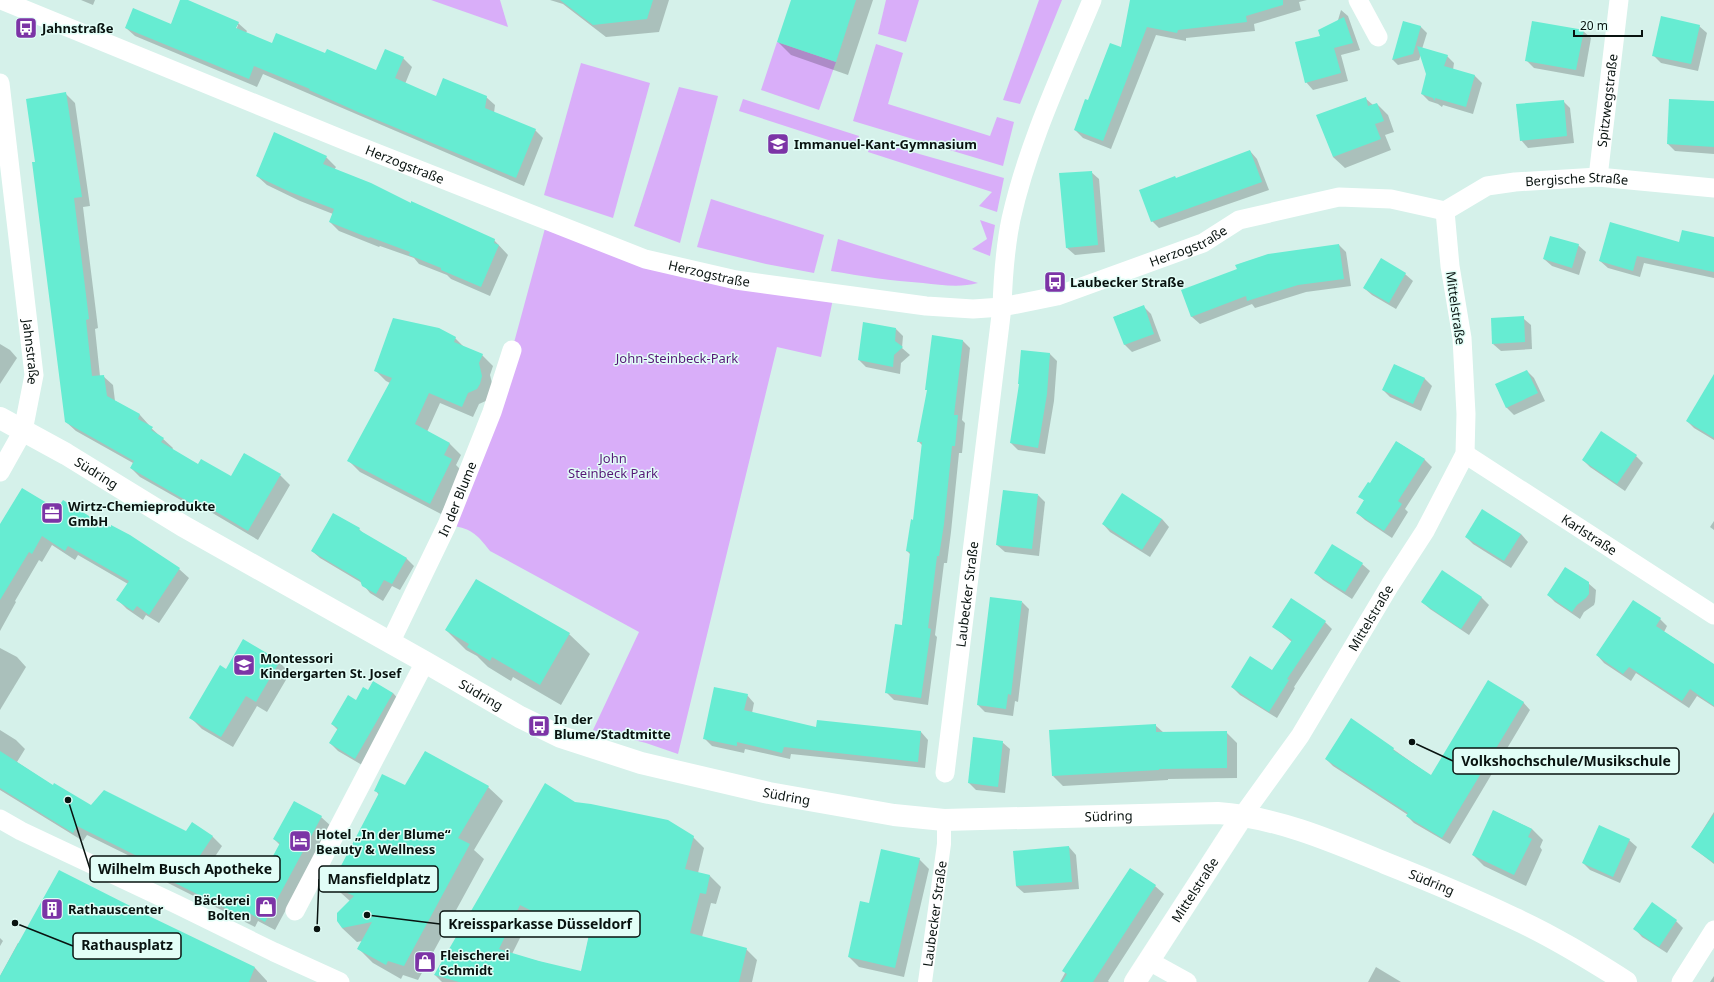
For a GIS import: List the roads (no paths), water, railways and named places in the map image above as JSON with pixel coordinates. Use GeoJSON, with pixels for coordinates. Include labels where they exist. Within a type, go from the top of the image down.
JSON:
{"type":"FeatureCollection","features":[{"type":"Feature","properties":{"kind":"street","name":"Herzogstraße"},"geometry":{"type":"LineString","coordinates":[[1,0],[351,144],[645,259],[736,280],[926,306],[965,309],[1002,307],[1065,294],[1203,243],[1239,220],[1339,197],[1391,199],[1445,211]]}},
{"type":"Feature","properties":{"kind":"street","name":"Laubecker Straße"},"geometry":{"type":"LineString","coordinates":[[945,773],[1002,307],[1004,263],[1011,220],[1042,118],[1092,0]]}},
{"type":"Feature","properties":{"kind":"street"},"geometry":{"type":"LineString","coordinates":[[1358,0],[1378,37]]}},
{"type":"Feature","properties":{"kind":"street","name":"Spitzwegstraße"},"geometry":{"type":"LineString","coordinates":[[1598,177],[1619,0]]}},
{"type":"Feature","properties":{"kind":"street","name":"Jahnstraße"},"geometry":{"type":"LineString","coordinates":[[0,83],[34,375],[23,432],[0,472]]}},
{"type":"Feature","properties":{"kind":"street","name":"Bergische Straße"},"geometry":{"type":"LineString","coordinates":[[1445,211],[1487,186],[1515,182],[1598,177],[1714,188]]}},
{"type":"Feature","properties":{"kind":"street","name":"Mittelstraße"},"geometry":{"type":"LineString","coordinates":[[1135,982],[1243,814],[1300,736],[1357,640],[1425,531],[1465,454],[1466,414],[1462,338],[1450,266],[1445,211]]}},
{"type":"Feature","properties":{"kind":"street","name":"In der Blume"},"geometry":{"type":"LineString","coordinates":[[390,643],[447,526],[492,412],[512,350]]}},
{"type":"Feature","properties":{"kind":"street","name":"Südring"},"geometry":{"type":"LineString","coordinates":[[0,418],[23,432],[66,454],[183,526],[426,662],[520,717],[561,737],[641,764],[769,793],[894,815],[944,820],[1218,813],[1243,814],[1338,843],[1428,880],[1514,918],[1580,953],[1626,982]]}},
{"type":"Feature","properties":{"kind":"street","name":"Karlstraße"},"geometry":{"type":"LineString","coordinates":[[1465,454],[1714,616]]}},
{"type":"Feature","properties":{"kind":"street"},"geometry":{"type":"LineString","coordinates":[[296,910],[426,662]]}},
{"type":"Feature","properties":{"kind":"street"},"geometry":{"type":"LineString","coordinates":[[0,819],[21,831],[340,982]]}},
{"type":"Feature","properties":{"kind":"street","name":"Laubecker Straße"},"geometry":{"type":"LineString","coordinates":[[925,982],[944,844],[944,820]]}},
{"type":"Feature","properties":{"kind":"street"},"geometry":{"type":"LineString","coordinates":[[1681,982],[1714,930]]}},
{"type":"Feature","properties":{"kind":"street"},"geometry":{"type":"LineString","coordinates":[[1149,961],[1187,982]]}},
{"type":"Feature","properties":{"kind":"place","name":"Jahnstraße"},"geometry":{"type":"Point","coordinates":[26,28]}},
{"type":"Feature","properties":{"kind":"place","name":"Immanuel-Kant-Gymnasium"},"geometry":{"type":"Point","coordinates":[778,144]}},
{"type":"Feature","properties":{"kind":"place","name":"Laubecker Straße"},"geometry":{"type":"Point","coordinates":[1055,282]}},
{"type":"Feature","properties":{"kind":"place","name":"Wirtz-Chemieprodukte GmbH"},"geometry":{"type":"Point","coordinates":[52,513]}},
{"type":"Feature","properties":{"kind":"place","name":"Montessori Kindergarten St. Josef"},"geometry":{"type":"Point","coordinates":[244,665]}},
{"type":"Feature","properties":{"kind":"place","name":"In der Blume/Stadtmitte"},"geometry":{"type":"Point","coordinates":[539,726]}},
{"type":"Feature","properties":{"kind":"place","name":"Volkshochschule/Musikschule"},"geometry":{"type":"Point","coordinates":[1412,742]}},
{"type":"Feature","properties":{"kind":"place","name":"Wilhelm Busch Apotheke"},"geometry":{"type":"Point","coordinates":[68,800]}},
{"type":"Feature","properties":{"kind":"place","name":"Hotel „In der Blume“ Beauty & Wellness"},"geometry":{"type":"Point","coordinates":[300,841]}},
{"type":"Feature","properties":{"kind":"place","name":"Bäckerei Bolten"},"geometry":{"type":"Point","coordinates":[266,907]}},
{"type":"Feature","properties":{"kind":"place","name":"Rathauscenter"},"geometry":{"type":"Point","coordinates":[52,909]}},
{"type":"Feature","properties":{"kind":"place","name":"Kreissparkasse Düsseldorf"},"geometry":{"type":"Point","coordinates":[367,915]}},
{"type":"Feature","properties":{"kind":"place","name":"Rathausplatz"},"geometry":{"type":"Point","coordinates":[15,923]}},
{"type":"Feature","properties":{"kind":"place","name":"Mansfieldplatz"},"geometry":{"type":"Point","coordinates":[317,929]}},
{"type":"Feature","properties":{"kind":"place","name":"Fleischerei Schmidt"},"geometry":{"type":"Point","coordinates":[425,962]}},
{"type":"Feature","properties":{"kind":"park label","name":"John-Steinbeck-Park"},"geometry":{"type":"Point","coordinates":[677,358]}},
{"type":"Feature","properties":{"kind":"park label","name":"John Steinbeck Park"},"geometry":{"type":"Point","coordinates":[613,466]}}]}
